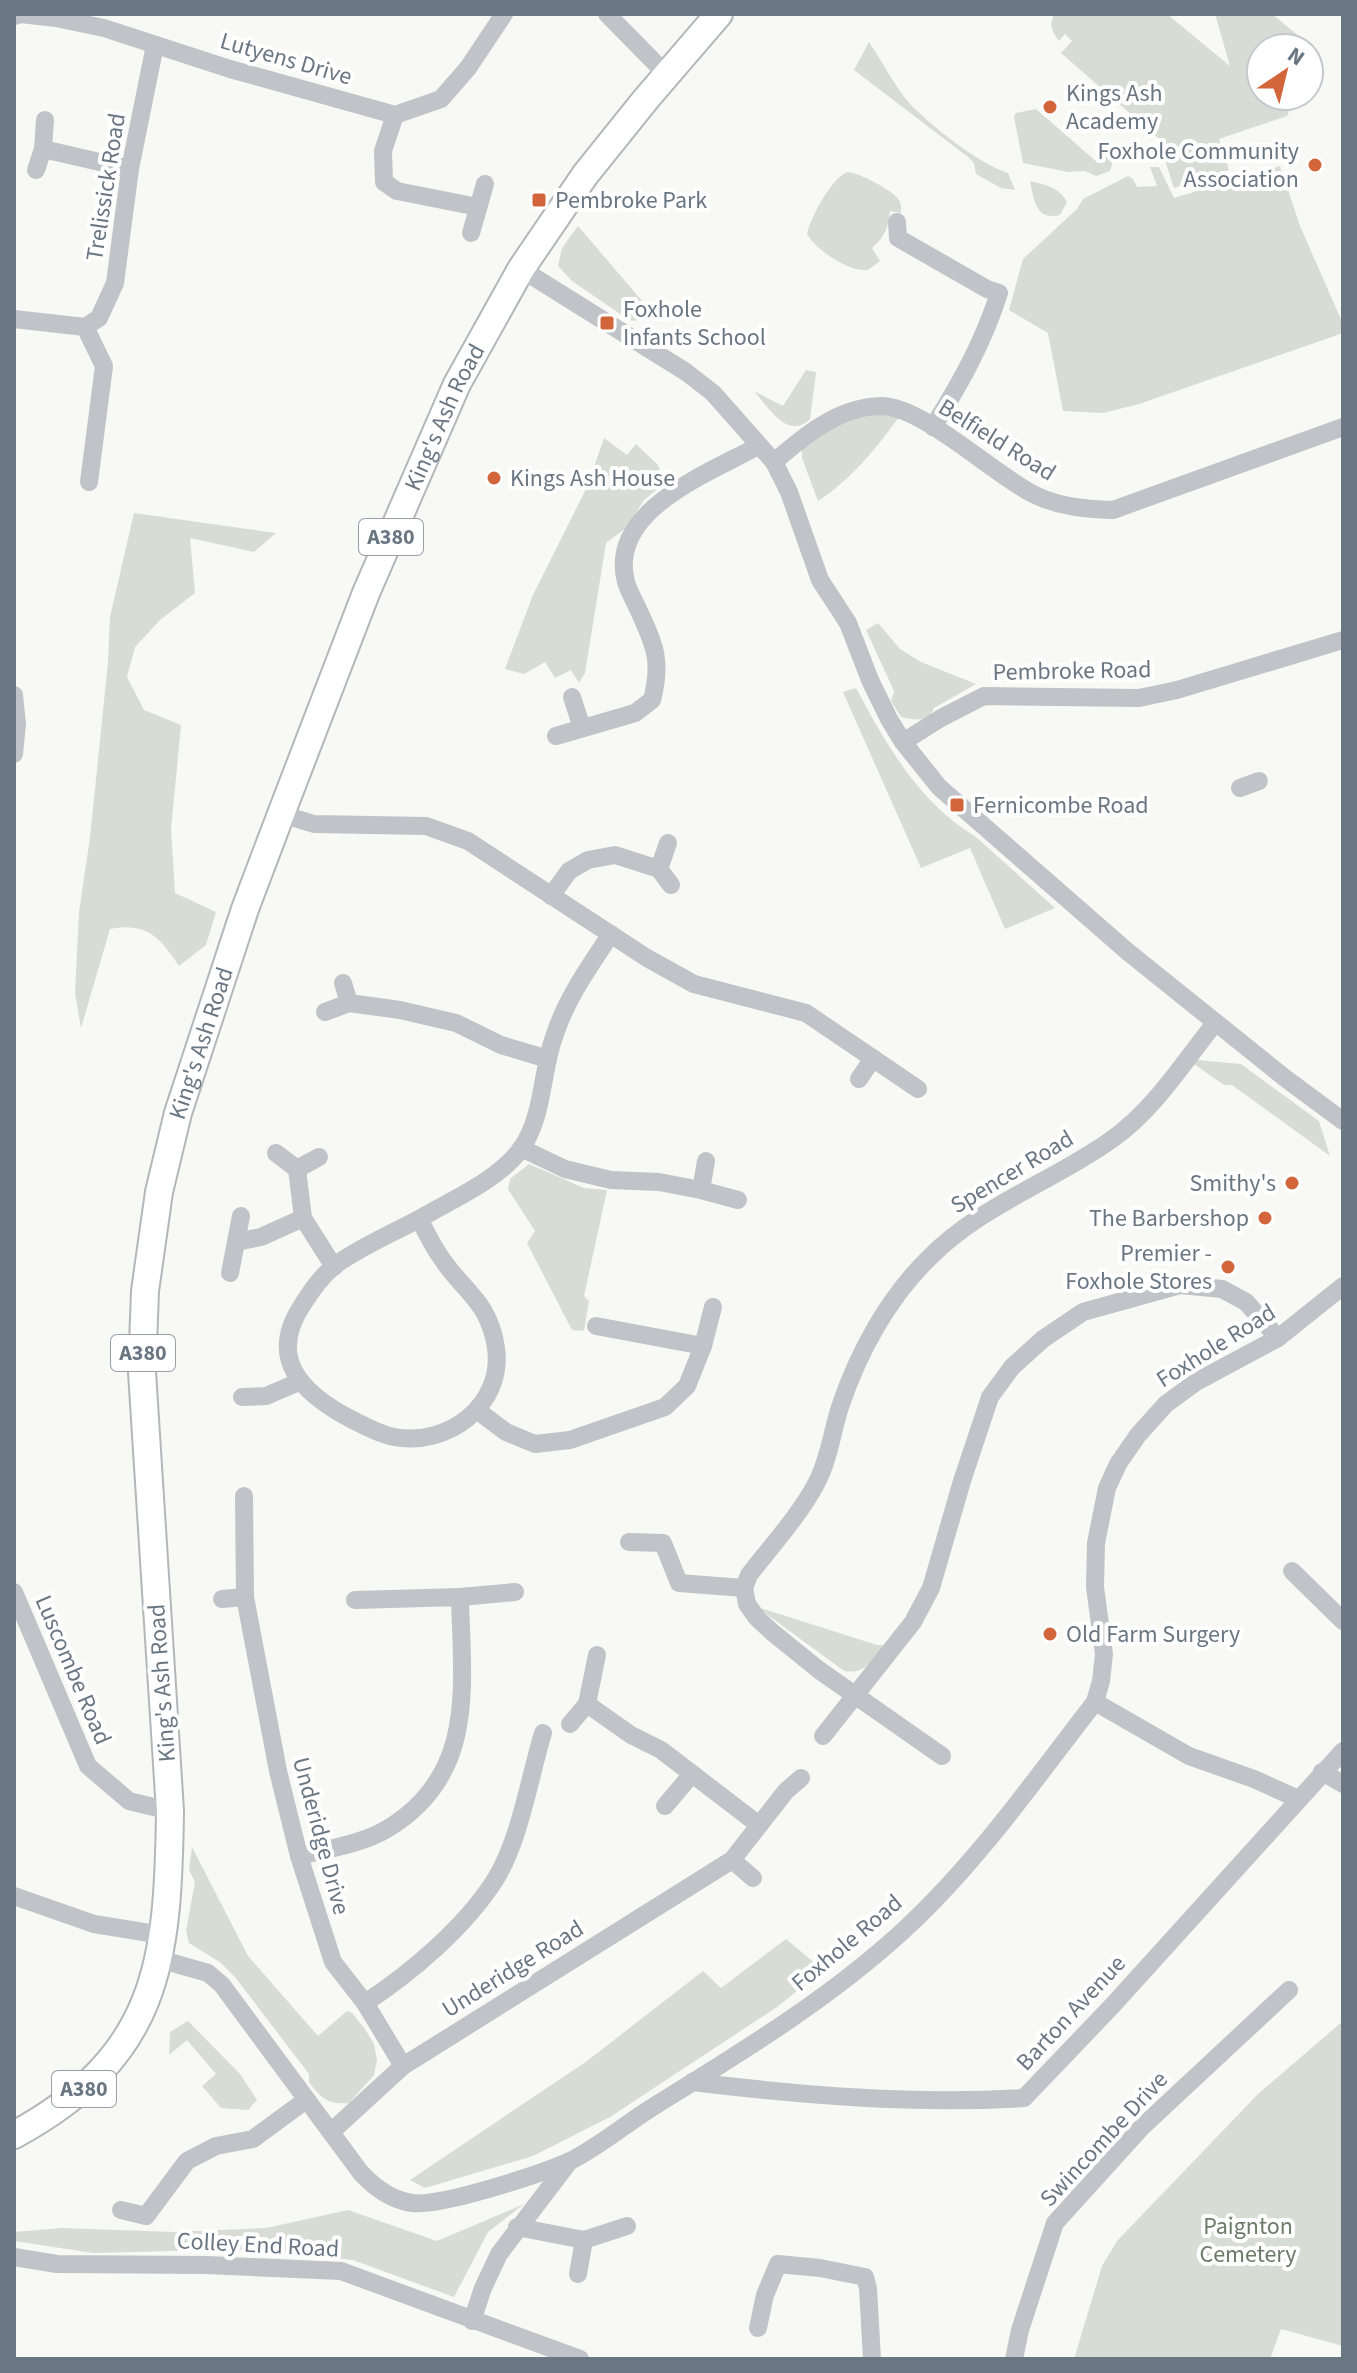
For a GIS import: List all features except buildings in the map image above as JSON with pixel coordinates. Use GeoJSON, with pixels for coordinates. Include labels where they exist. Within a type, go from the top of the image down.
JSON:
{"type":"FeatureCollection","features":[{"type":"Feature","properties":{"kind":"highway","name":"King's Ash Road"},"geometry":{"type":"LineString","coordinates":[[14,2135],[50,2115],[77,2095],[111,2061],[136,2024],[148,1997],[161,1947],[169,1869],[170,1811],[142,1372],[145,1291],[159,1192],[178,1113],[245,909],[366,593],[474,351],[521,269],[585,175],[719,14]]}},
{"type":"Feature","properties":{"kind":"street"},"geometry":{"type":"LineString","coordinates":[[478,207],[397,191],[384,182],[383,151],[395,115],[441,99],[468,68],[504,14]]}},
{"type":"Feature","properties":{"kind":"street"},"geometry":{"type":"LineString","coordinates":[[607,14],[667,75]]}},
{"type":"Feature","properties":{"kind":"street","name":"Lutyens Drive"},"geometry":{"type":"LineString","coordinates":[[14,16],[106,21],[155,45],[395,115]]}},
{"type":"Feature","properties":{"kind":"street","name":"Trelissick Road"},"geometry":{"type":"LineString","coordinates":[[85,327],[99,318],[115,283],[130,169],[155,45]]}},
{"type":"Feature","properties":{"kind":"street"},"geometry":{"type":"LineString","coordinates":[[36,170],[43,149],[45,120]]}},
{"type":"Feature","properties":{"kind":"street"},"geometry":{"type":"LineString","coordinates":[[43,149],[130,169]]}},
{"type":"Feature","properties":{"kind":"street"},"geometry":{"type":"LineString","coordinates":[[471,233],[485,184]]}},
{"type":"Feature","properties":{"kind":"street"},"geometry":{"type":"LineString","coordinates":[[895,235],[999,293],[972,363],[933,427]]}},
{"type":"Feature","properties":{"kind":"street"},"geometry":{"type":"LineString","coordinates":[[521,269],[686,372],[713,393],[774,462],[789,492],[820,580],[848,623],[872,685],[903,742],[957,805],[1215,1023],[1343,1121]]}},
{"type":"Feature","properties":{"kind":"street"},"geometry":{"type":"LineString","coordinates":[[14,322],[85,327],[104,366],[89,482]]}},
{"type":"Feature","properties":{"kind":"street","name":"Belfield Road"},"geometry":{"type":"LineString","coordinates":[[774,462],[809,432],[845,413],[884,406],[902,410],[933,427],[1032,494],[1078,509],[1113,510],[1343,427]]}},
{"type":"Feature","properties":{"kind":"street"},"geometry":{"type":"LineString","coordinates":[[556,736],[635,713],[652,700],[658,670],[655,646],[626,581],[630,540],[651,508],[758,446]]}},
{"type":"Feature","properties":{"kind":"street","name":"Pembroke Road"},"geometry":{"type":"LineString","coordinates":[[903,742],[984,696],[1139,698],[1177,690],[1343,640]]}},
{"type":"Feature","properties":{"kind":"street"},"geometry":{"type":"LineString","coordinates":[[14,695],[17,724],[14,754]]}},
{"type":"Feature","properties":{"kind":"street"},"geometry":{"type":"LineString","coordinates":[[572,697],[582,728]]}},
{"type":"Feature","properties":{"kind":"street"},"geometry":{"type":"LineString","coordinates":[[1240,788],[1259,781]]}},
{"type":"Feature","properties":{"kind":"street"},"geometry":{"type":"LineString","coordinates":[[281,814],[314,824],[426,826],[468,841],[694,984],[806,1013],[918,1089]]}},
{"type":"Feature","properties":{"kind":"street"},"geometry":{"type":"LineString","coordinates":[[659,869],[668,843]]}},
{"type":"Feature","properties":{"kind":"street"},"geometry":{"type":"LineString","coordinates":[[551,896],[569,871],[588,860],[615,855],[659,869],[671,885]]}},
{"type":"Feature","properties":{"kind":"street"},"geometry":{"type":"LineString","coordinates":[[419,1219],[441,1258],[485,1310],[497,1352],[495,1371],[492,1387],[478,1411],[459,1425],[440,1433],[395,1437],[339,1412],[299,1382],[290,1364],[290,1325],[310,1293],[334,1267],[419,1219],[469,1191],[502,1167],[521,1148],[538,1113],[553,1037],[572,994],[611,934]]}},
{"type":"Feature","properties":{"kind":"street"},"geometry":{"type":"LineString","coordinates":[[343,983],[349,1003]]}},
{"type":"Feature","properties":{"kind":"street"},"geometry":{"type":"LineString","coordinates":[[325,1012],[349,1003],[400,1010],[456,1023],[501,1045],[548,1059]]}},
{"type":"Feature","properties":{"kind":"street","name":"Spencer Road"},"geometry":{"type":"LineString","coordinates":[[744,1588],[749,1575],[816,1484],[826,1462],[841,1405],[874,1330],[905,1284],[964,1228],[1013,1195],[1086,1157],[1114,1138],[1160,1094],[1215,1023]]}},
{"type":"Feature","properties":{"kind":"street"},"geometry":{"type":"LineString","coordinates":[[859,1079],[873,1058]]}},
{"type":"Feature","properties":{"kind":"street"},"geometry":{"type":"LineString","coordinates":[[521,1148],[565,1169],[611,1180],[659,1182],[738,1200]]}},
{"type":"Feature","properties":{"kind":"street"},"geometry":{"type":"LineString","coordinates":[[276,1153],[297,1169],[303,1218],[334,1267]]}},
{"type":"Feature","properties":{"kind":"street"},"geometry":{"type":"LineString","coordinates":[[297,1169],[319,1157]]}},
{"type":"Feature","properties":{"kind":"street"},"geometry":{"type":"LineString","coordinates":[[701,1190],[706,1161]]}},
{"type":"Feature","properties":{"kind":"street"},"geometry":{"type":"LineString","coordinates":[[230,1273],[241,1216]]}},
{"type":"Feature","properties":{"kind":"street"},"geometry":{"type":"LineString","coordinates":[[236,1242],[261,1237],[303,1218]]}},
{"type":"Feature","properties":{"kind":"street"},"geometry":{"type":"LineString","coordinates":[[823,1736],[913,1622],[931,1588],[966,1466],[990,1397],[1012,1367],[1043,1339],[1083,1312],[1180,1285],[1222,1289],[1246,1302],[1278,1338]]}},
{"type":"Feature","properties":{"kind":"street","name":"Foxhole Road"},"geometry":{"type":"LineString","coordinates":[[14,1896],[161,1947],[208,1973],[222,1985],[372,2185],[396,2199],[414,2204],[438,2201],[515,2181],[571,2160],[790,2022],[905,1929],[955,1876],[1095,1702],[1104,1654],[1095,1587],[1096,1543],[1107,1488],[1118,1464],[1138,1435],[1166,1404],[1196,1382],[1278,1338],[1343,1286]]}},
{"type":"Feature","properties":{"kind":"street"},"geometry":{"type":"LineString","coordinates":[[478,1411],[506,1432],[535,1444],[570,1440],[665,1407],[687,1386],[703,1346],[713,1307]]}},
{"type":"Feature","properties":{"kind":"street"},"geometry":{"type":"LineString","coordinates":[[596,1326],[703,1346]]}},
{"type":"Feature","properties":{"kind":"street"},"geometry":{"type":"LineString","coordinates":[[242,1397],[266,1396],[299,1382]]}},
{"type":"Feature","properties":{"kind":"street","name":"Underidge Drive"},"geometry":{"type":"LineString","coordinates":[[244,1496],[245,1597],[278,1771],[299,1856],[333,1962],[365,2003],[403,2066]]}},
{"type":"Feature","properties":{"kind":"street"},"geometry":{"type":"LineString","coordinates":[[629,1542],[663,1543],[679,1583],[744,1588],[747,1604],[757,1618],[819,1670],[942,1756]]}},
{"type":"Feature","properties":{"kind":"street"},"geometry":{"type":"LineString","coordinates":[[1292,1571],[1343,1621]]}},
{"type":"Feature","properties":{"kind":"street","name":"Luscombe Road"},"geometry":{"type":"LineString","coordinates":[[14,1592],[88,1766],[129,1801],[170,1811]]}},
{"type":"Feature","properties":{"kind":"street"},"geometry":{"type":"LineString","coordinates":[[355,1600],[515,1592]]}},
{"type":"Feature","properties":{"kind":"street"},"geometry":{"type":"LineString","coordinates":[[222,1599],[245,1597]]}},
{"type":"Feature","properties":{"kind":"street"},"geometry":{"type":"LineString","coordinates":[[299,1856],[385,1831],[418,1807],[446,1768],[459,1731],[463,1685],[460,1597]]}},
{"type":"Feature","properties":{"kind":"street"},"geometry":{"type":"LineString","coordinates":[[570,1724],[587,1704],[597,1655]]}},
{"type":"Feature","properties":{"kind":"street"},"geometry":{"type":"LineString","coordinates":[[1095,1702],[1189,1756],[1254,1779],[1298,1799]]}},
{"type":"Feature","properties":{"kind":"street"},"geometry":{"type":"LineString","coordinates":[[587,1704],[631,1735],[661,1750],[759,1825]]}},
{"type":"Feature","properties":{"kind":"street"},"geometry":{"type":"LineString","coordinates":[[365,2003],[394,1985],[435,1947],[476,1906],[496,1878],[518,1820],[543,1733]]}},
{"type":"Feature","properties":{"kind":"street","name":"Barton Avenue"},"geometry":{"type":"LineString","coordinates":[[692,2082],[861,2098],[975,2101],[1024,2098],[1112,2006],[1343,1751]]}},
{"type":"Feature","properties":{"kind":"street"},"geometry":{"type":"LineString","coordinates":[[1322,1772],[1343,1784]]}},
{"type":"Feature","properties":{"kind":"street"},"geometry":{"type":"LineString","coordinates":[[665,1806],[692,1774]]}},
{"type":"Feature","properties":{"kind":"street","name":"Underidge Road"},"geometry":{"type":"LineString","coordinates":[[331,2132],[403,2066],[732,1860],[786,1791],[801,1778]]}},
{"type":"Feature","properties":{"kind":"street"},"geometry":{"type":"LineString","coordinates":[[732,1860],[753,1878]]}},
{"type":"Feature","properties":{"kind":"street","name":"Swincombe Drive"},"geometry":{"type":"LineString","coordinates":[[1014,2359],[1020,2330],[1055,2223],[1142,2127],[1289,1990]]}},
{"type":"Feature","properties":{"kind":"street"},"geometry":{"type":"LineString","coordinates":[[121,2210],[146,2216],[187,2161],[216,2146],[253,2139],[306,2100]]}},
{"type":"Feature","properties":{"kind":"street"},"geometry":{"type":"LineString","coordinates":[[472,2321],[499,2254],[571,2160]]}},
{"type":"Feature","properties":{"kind":"street"},"geometry":{"type":"LineString","coordinates":[[517,2227],[584,2240],[627,2226]]}},
{"type":"Feature","properties":{"kind":"street"},"geometry":{"type":"LineString","coordinates":[[578,2274],[584,2240]]}},
{"type":"Feature","properties":{"kind":"street","name":"Colley End Road"},"geometry":{"type":"LineString","coordinates":[[14,2257],[57,2264],[206,2265],[341,2271],[580,2359]]}},
{"type":"Feature","properties":{"kind":"street"},"geometry":{"type":"LineString","coordinates":[[758,2328],[765,2295],[778,2264],[865,2277],[872,2359]]}},
{"type":"Feature","properties":{"kind":"green space"},"geometry":{"type":"Polygon","coordinates":[[[1055,14],[1167,14],[1230,66],[1215,14],[1272,14],[1294,32],[1245,32],[1245,112],[1289,112],[1287,116],[1219,139],[1229,170],[1174,188],[1164,157],[1167,151],[1165,144],[1061,53],[1072,41],[1065,34],[1059,41],[1051,25],[1055,14]]]}},
{"type":"Feature","properties":{"kind":"green space"},"geometry":{"type":"Polygon","coordinates":[[[869,42],[911,105],[957,144],[1008,173],[1015,190],[1001,188],[976,174],[974,163],[968,157],[854,70],[869,42]]]}},
{"type":"Feature","properties":{"kind":"green space"},"geometry":{"type":"Polygon","coordinates":[[[1036,109],[1098,163],[1110,148],[1115,154],[1110,171],[1096,176],[1085,171],[1068,172],[1023,163],[1014,117],[1016,113],[1036,109]]]}},
{"type":"Feature","properties":{"kind":"green space"},"geometry":{"type":"Polygon","coordinates":[[[1280,166],[1300,226],[1343,324],[1343,333],[1139,404],[1103,413],[1063,411],[1048,333],[1009,310],[1023,259],[1077,209],[1083,199],[1128,176],[1137,187],[1157,186],[1150,167],[1159,167],[1174,198],[1280,166]]]}},
{"type":"Feature","properties":{"kind":"green space"},"geometry":{"type":"Polygon","coordinates":[[[847,172],[883,187],[896,196],[901,205],[901,213],[890,211],[885,232],[872,248],[880,261],[868,270],[852,268],[834,259],[807,234],[822,199],[847,172]]]}},
{"type":"Feature","properties":{"kind":"green space"},"geometry":{"type":"Polygon","coordinates":[[[1030,181],[1052,187],[1064,197],[1067,202],[1060,215],[1041,212],[1030,181]]]}},
{"type":"Feature","properties":{"kind":"green space"},"geometry":{"type":"Polygon","coordinates":[[[578,226],[643,302],[644,310],[636,321],[629,320],[572,281],[558,266],[562,248],[578,226]]]}},
{"type":"Feature","properties":{"kind":"green space"},"geometry":{"type":"Polygon","coordinates":[[[806,370],[816,372],[810,419],[802,425],[786,424],[754,391],[783,406],[806,370]]]}},
{"type":"Feature","properties":{"kind":"green space"},"geometry":{"type":"Polygon","coordinates":[[[882,414],[899,417],[862,463],[818,501],[802,458],[802,448],[840,425],[882,414]]]}},
{"type":"Feature","properties":{"kind":"green space"},"geometry":{"type":"Polygon","coordinates":[[[604,438],[627,455],[636,444],[658,465],[665,483],[644,500],[626,528],[606,543],[585,673],[579,683],[571,670],[555,678],[545,662],[524,674],[505,669],[533,595],[587,487],[604,438]]]}},
{"type":"Feature","properties":{"kind":"green space"},"geometry":{"type":"Polygon","coordinates":[[[134,513],[276,533],[254,552],[190,538],[195,593],[160,620],[135,647],[127,677],[144,710],[181,725],[171,830],[175,893],[216,912],[206,945],[179,966],[151,934],[133,928],[110,929],[81,1028],[75,993],[79,912],[90,838],[110,617],[134,513]]]}},
{"type":"Feature","properties":{"kind":"green space"},"geometry":{"type":"Polygon","coordinates":[[[878,623],[900,649],[921,662],[976,684],[934,708],[924,718],[901,717],[891,701],[894,691],[866,630],[878,623]]]}},
{"type":"Feature","properties":{"kind":"green space"},"geometry":{"type":"Polygon","coordinates":[[[856,688],[892,751],[921,790],[1055,908],[1005,929],[970,848],[921,868],[843,692],[856,688]]]}},
{"type":"Feature","properties":{"kind":"green space"},"geometry":{"type":"Polygon","coordinates":[[[1197,1060],[1241,1064],[1319,1121],[1330,1156],[1232,1085],[1224,1085],[1194,1064],[1197,1060]]]}},
{"type":"Feature","properties":{"kind":"green space"},"geometry":{"type":"Polygon","coordinates":[[[529,1164],[584,1188],[607,1190],[584,1296],[589,1301],[584,1331],[572,1330],[527,1243],[535,1231],[508,1189],[510,1179],[529,1164]]]}},
{"type":"Feature","properties":{"kind":"green space"},"geometry":{"type":"Polygon","coordinates":[[[757,1607],[877,1645],[887,1645],[864,1668],[844,1671],[757,1607]]]}},
{"type":"Feature","properties":{"kind":"green space"},"geometry":{"type":"Polygon","coordinates":[[[192,1847],[248,1956],[318,2036],[347,2011],[365,2029],[374,2044],[377,2060],[374,2075],[349,2103],[330,2101],[317,2092],[309,2082],[309,2074],[235,1977],[221,1963],[189,1943],[186,1931],[195,1882],[189,1870],[192,1847]]]}},
{"type":"Feature","properties":{"kind":"green space"},"geometry":{"type":"Polygon","coordinates":[[[786,1939],[823,1970],[777,2007],[610,2117],[533,2156],[425,2188],[410,2180],[587,2061],[703,1971],[721,1988],[786,1939]]]}},
{"type":"Feature","properties":{"kind":"green space"},"geometry":{"type":"Polygon","coordinates":[[[188,2021],[240,2074],[257,2100],[248,2110],[221,2108],[202,2086],[216,2074],[187,2040],[169,2055],[170,2032],[188,2021]]]}},
{"type":"Feature","properties":{"kind":"green space","name":"Paignton Cemetery"},"geometry":{"type":"Polygon","coordinates":[[[1343,2021],[1343,2346],[1281,2329],[1270,2359],[1074,2359],[1102,2266],[1117,2241],[1258,2094],[1343,2021]]]}},
{"type":"Feature","properties":{"kind":"green space"},"geometry":{"type":"Polygon","coordinates":[[[524,2204],[488,2232],[454,2297],[353,2260],[255,2249],[93,2253],[14,2241],[14,2232],[62,2228],[174,2232],[266,2228],[348,2210],[437,2241],[524,2204]]]}},
{"type":"Feature","properties":{"kind":"place","name":"Kings Ash Academy"},"geometry":{"type":"Point","coordinates":[1050,107]}},
{"type":"Feature","properties":{"kind":"place","name":"Foxhole Community Association"},"geometry":{"type":"Point","coordinates":[1315,165]}},
{"type":"Feature","properties":{"kind":"place","name":"Pembroke Park"},"geometry":{"type":"Point","coordinates":[539,200]}},
{"type":"Feature","properties":{"kind":"place","name":"Foxhole Infants School"},"geometry":{"type":"Point","coordinates":[607,323]}},
{"type":"Feature","properties":{"kind":"place","name":"Kings Ash House"},"geometry":{"type":"Point","coordinates":[494,478]}},
{"type":"Feature","properties":{"kind":"place","name":"Fernicombe Road"},"geometry":{"type":"Point","coordinates":[957,805]}},
{"type":"Feature","properties":{"kind":"place","name":"Smithy's"},"geometry":{"type":"Point","coordinates":[1292,1183]}},
{"type":"Feature","properties":{"kind":"place","name":"The Barbershop"},"geometry":{"type":"Point","coordinates":[1265,1218]}},
{"type":"Feature","properties":{"kind":"place","name":"Premier - Foxhole Stores"},"geometry":{"type":"Point","coordinates":[1228,1267]}},
{"type":"Feature","properties":{"kind":"place","name":"Old Farm Surgery"},"geometry":{"type":"Point","coordinates":[1050,1634]}}]}
